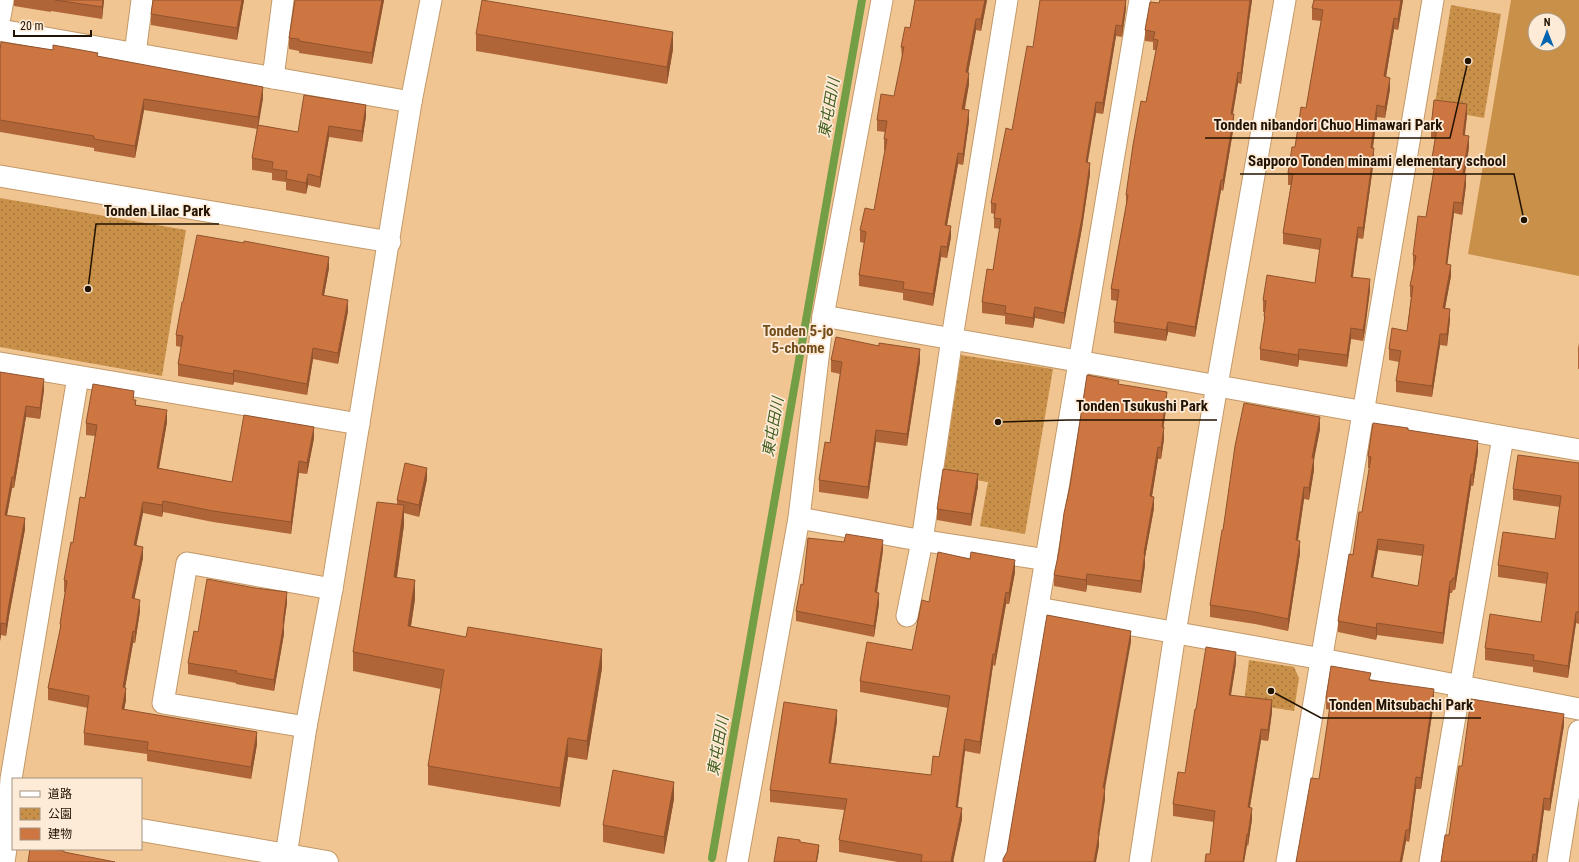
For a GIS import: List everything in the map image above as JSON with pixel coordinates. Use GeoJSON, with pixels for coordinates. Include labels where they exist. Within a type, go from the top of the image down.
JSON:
{"type":"FeatureCollection","features":[{"type":"Feature","properties":{"kind":"street"},"geometry":{"type":"LineString","coordinates":[[0,17],[3,0]]}},
{"type":"Feature","properties":{"kind":"street"},"geometry":{"type":"LineString","coordinates":[[134,54],[142,0]]}},
{"type":"Feature","properties":{"kind":"street"},"geometry":{"type":"LineString","coordinates":[[273,78],[284,0]]}},
{"type":"Feature","properties":{"kind":"street"},"geometry":{"type":"LineString","coordinates":[[285,858],[306,727],[332,589],[390,242],[411,102],[431,0]]}},
{"type":"Feature","properties":{"kind":"street"},"geometry":{"type":"LineString","coordinates":[[737,862],[799,518],[823,316],[882,0]]}},
{"type":"Feature","properties":{"kind":"street"},"geometry":{"type":"LineString","coordinates":[[907,616],[922,541],[952,338],[1007,0]]}},
{"type":"Feature","properties":{"kind":"street"},"geometry":{"type":"LineString","coordinates":[[995,862],[1140,0]]}},
{"type":"Feature","properties":{"kind":"street"},"geometry":{"type":"LineString","coordinates":[[1140,862],[1175,632],[1285,0]]}},
{"type":"Feature","properties":{"kind":"street"},"geometry":{"type":"LineString","coordinates":[[1287,862],[1433,0]]}},
{"type":"Feature","properties":{"kind":"street"},"geometry":{"type":"LineString","coordinates":[[0,30],[411,102]]}},
{"type":"Feature","properties":{"kind":"street"},"geometry":{"type":"LineString","coordinates":[[0,176],[390,242]]}},
{"type":"Feature","properties":{"kind":"street"},"geometry":{"type":"LineString","coordinates":[[823,316],[1579,450]]}},
{"type":"Feature","properties":{"kind":"street"},"geometry":{"type":"LineString","coordinates":[[0,363],[359,424]]}},
{"type":"Feature","properties":{"kind":"street"},"geometry":{"type":"LineString","coordinates":[[4,862],[8,842],[7,807],[11,779],[78,376]]}},
{"type":"Feature","properties":{"kind":"street"},"geometry":{"type":"LineString","coordinates":[[1430,862],[1503,437]]}},
{"type":"Feature","properties":{"kind":"street"},"geometry":{"type":"LineString","coordinates":[[799,518],[922,541],[1047,560]]}},
{"type":"Feature","properties":{"kind":"street"},"geometry":{"type":"LineString","coordinates":[[306,727],[163,702],[187,563],[332,589]]}},
{"type":"Feature","properties":{"kind":"street"},"geometry":{"type":"LineString","coordinates":[[1038,608],[1322,659],[1579,709]]}},
{"type":"Feature","properties":{"kind":"street"},"geometry":{"type":"LineString","coordinates":[[1558,862],[1579,731]]}},
{"type":"Feature","properties":{"kind":"street"},"geometry":{"type":"LineString","coordinates":[[142,830],[285,858],[327,862]]}},
{"type":"Feature","properties":{"kind":"green space"},"geometry":{"type":"Polygon","coordinates":[[[1511,0],[1579,0],[1579,276],[1468,254],[1511,0]]]}},
{"type":"Feature","properties":{"kind":"green space"},"geometry":{"type":"Polygon","coordinates":[[[1451,5],[1501,14],[1484,118],[1434,109],[1451,5]]]}},
{"type":"Feature","properties":{"kind":"green space"},"geometry":{"type":"Polygon","coordinates":[[[0,198],[186,230],[162,376],[0,347],[0,198]]]}},
{"type":"Feature","properties":{"kind":"green space"},"geometry":{"type":"Polygon","coordinates":[[[961,355],[1053,369],[1025,534],[980,526],[988,482],[943,475],[961,355]]]}},
{"type":"Feature","properties":{"kind":"green space"},"geometry":{"type":"Polygon","coordinates":[[[1249,660],[1294,667],[1299,678],[1294,711],[1244,703],[1249,660]]]}},
{"type":"Feature","properties":{"kind":"building"},"geometry":{"type":"Polygon","coordinates":[[[55,0],[103,0],[102,7],[55,0]]]}},
{"type":"Feature","properties":{"kind":"building"},"geometry":{"type":"Polygon","coordinates":[[[153,0],[242,0],[237,28],[151,14],[153,0]]]}},
{"type":"Feature","properties":{"kind":"building"},"geometry":{"type":"Polygon","coordinates":[[[295,0],[382,0],[372,53],[289,38],[295,0]]]}},
{"type":"Feature","properties":{"kind":"building"},"geometry":{"type":"Polygon","coordinates":[[[482,0],[673,32],[667,67],[476,34],[482,0]]]}},
{"type":"Feature","properties":{"kind":"building"},"geometry":{"type":"Polygon","coordinates":[[[915,0],[985,0],[981,19],[976,19],[966,72],[969,73],[962,109],[969,110],[963,154],[958,153],[945,225],[951,226],[947,247],[941,246],[933,294],[903,289],[904,282],[859,275],[866,232],[860,230],[865,208],[874,210],[887,139],[884,139],[887,121],[877,120],[881,94],[894,96],[904,47],[901,47],[905,27],[910,28],[915,0]]]}},
{"type":"Feature","properties":{"kind":"building"},"geometry":{"type":"Polygon","coordinates":[[[1040,0],[1126,0],[1122,26],[1116,25],[1103,103],[1096,102],[1086,162],[1090,163],[1082,218],[1064,313],[1035,307],[1033,318],[1005,313],[1006,306],[982,302],[987,269],[993,270],[1001,219],[994,218],[996,204],[991,203],[1006,128],[1012,130],[1027,46],[1033,47],[1040,0]]]}},
{"type":"Feature","properties":{"kind":"building"},"geometry":{"type":"Polygon","coordinates":[[[1160,0],[1250,0],[1241,73],[1238,72],[1231,114],[1234,114],[1223,180],[1221,180],[1195,327],[1168,322],[1166,330],[1114,322],[1119,290],[1111,289],[1128,195],[1126,195],[1141,101],[1146,102],[1158,40],[1153,39],[1155,32],[1145,30],[1150,2],[1159,3],[1160,0]]]}},
{"type":"Feature","properties":{"kind":"building"},"geometry":{"type":"Polygon","coordinates":[[[1314,0],[1401,0],[1398,19],[1394,18],[1384,76],[1390,78],[1385,107],[1377,105],[1371,148],[1374,148],[1363,228],[1358,227],[1351,277],[1370,279],[1365,320],[1363,330],[1351,328],[1347,355],[1299,349],[1298,355],[1260,349],[1265,316],[1266,301],[1263,300],[1267,275],[1315,283],[1321,239],[1283,233],[1293,174],[1288,173],[1292,147],[1295,147],[1301,107],[1306,108],[1323,10],[1312,8],[1314,0]]]}},
{"type":"Feature","properties":{"kind":"building"},"geometry":{"type":"Polygon","coordinates":[[[1,42],[53,50],[53,45],[98,53],[97,56],[263,87],[258,117],[144,99],[135,146],[94,139],[94,136],[0,120],[1,42]]]}},
{"type":"Feature","properties":{"kind":"building"},"geometry":{"type":"Polygon","coordinates":[[[304,95],[366,105],[362,131],[329,126],[320,177],[308,174],[306,183],[286,179],[287,171],[272,169],[273,162],[252,158],[258,125],[298,132],[304,95]]]}},
{"type":"Feature","properties":{"kind":"building"},"geometry":{"type":"Polygon","coordinates":[[[1434,100],[1467,104],[1463,135],[1469,136],[1463,174],[1466,174],[1462,203],[1454,202],[1446,264],[1451,265],[1443,308],[1450,309],[1447,334],[1440,334],[1432,386],[1396,381],[1401,351],[1389,349],[1392,328],[1407,331],[1413,286],[1410,286],[1416,256],[1413,255],[1418,216],[1426,217],[1436,158],[1432,158],[1437,128],[1431,127],[1434,100]]]}},
{"type":"Feature","properties":{"kind":"building"},"geometry":{"type":"Polygon","coordinates":[[[197,235],[244,243],[244,241],[329,257],[322,295],[348,300],[338,353],[313,348],[307,384],[234,370],[233,374],[178,364],[183,336],[176,335],[197,235]]]}},
{"type":"Feature","properties":{"kind":"building"},"geometry":{"type":"Polygon","coordinates":[[[836,337],[879,346],[879,343],[920,349],[907,434],[876,430],[868,487],[819,480],[825,442],[830,443],[842,362],[831,360],[836,337]]]}},
{"type":"Feature","properties":{"kind":"building"},"geometry":{"type":"Polygon","coordinates":[[[0,372],[44,379],[40,408],[26,406],[14,477],[12,477],[5,515],[25,518],[6,624],[1,623],[0,630],[0,372]]]}},
{"type":"Feature","properties":{"kind":"building"},"geometry":{"type":"Polygon","coordinates":[[[1087,375],[1119,381],[1118,384],[1167,392],[1162,427],[1164,427],[1161,448],[1158,447],[1150,496],[1154,497],[1144,553],[1141,581],[1087,574],[1086,580],[1054,575],[1070,486],[1087,375]]]}},
{"type":"Feature","properties":{"kind":"building"},"geometry":{"type":"Polygon","coordinates":[[[93,384],[134,391],[133,400],[136,400],[135,405],[167,410],[157,468],[232,482],[244,415],[314,427],[307,463],[299,461],[291,522],[213,511],[163,501],[162,505],[143,502],[134,545],[143,547],[132,598],[140,600],[135,632],[133,631],[123,687],[126,688],[122,709],[257,732],[251,767],[147,750],[148,742],[84,733],[89,696],[48,688],[61,625],[67,581],[64,580],[71,542],[73,543],[80,497],[85,498],[97,425],[86,423],[93,384]]]}},
{"type":"Feature","properties":{"kind":"building"},"geometry":{"type":"Polygon","coordinates":[[[1244,403],[1320,417],[1312,458],[1314,458],[1309,488],[1304,487],[1296,540],[1300,541],[1288,619],[1210,605],[1235,446],[1244,403]]]}},
{"type":"Feature","properties":{"kind":"building"},"geometry":{"type":"Polygon","coordinates":[[[1373,423],[1478,441],[1473,474],[1471,474],[1455,578],[1450,581],[1443,633],[1377,623],[1376,628],[1338,621],[1349,554],[1353,555],[1359,512],[1362,512],[1371,457],[1368,456],[1373,423]],[[1378,539],[1371,577],[1418,586],[1424,545],[1378,539]]]}},
{"type":"Feature","properties":{"kind":"building"},"geometry":{"type":"Polygon","coordinates":[[[1518,455],[1579,463],[1579,612],[1576,612],[1568,666],[1533,660],[1534,655],[1485,648],[1490,614],[1541,622],[1548,573],[1498,565],[1503,532],[1555,539],[1561,496],[1513,489],[1518,455]]]}},
{"type":"Feature","properties":{"kind":"building"},"geometry":{"type":"Polygon","coordinates":[[[405,463],[427,468],[419,505],[397,500],[405,463]]]}},
{"type":"Feature","properties":{"kind":"building"},"geometry":{"type":"Polygon","coordinates":[[[943,469],[978,474],[971,514],[937,509],[943,469]]]}},
{"type":"Feature","properties":{"kind":"building"},"geometry":{"type":"Polygon","coordinates":[[[377,502],[404,505],[394,577],[415,580],[408,626],[466,637],[468,627],[602,649],[587,741],[568,738],[560,788],[428,766],[444,670],[353,652],[377,502]]]}},
{"type":"Feature","properties":{"kind":"building"},"geometry":{"type":"Polygon","coordinates":[[[846,534],[883,540],[875,592],[879,593],[874,626],[796,611],[801,584],[803,585],[808,538],[844,542],[846,534]]]}},
{"type":"Feature","properties":{"kind":"building"},"geometry":{"type":"Polygon","coordinates":[[[938,552],[970,559],[971,552],[1015,560],[1009,593],[1006,592],[995,654],[993,654],[980,742],[965,739],[956,807],[962,808],[951,861],[954,862],[921,862],[922,855],[839,840],[847,799],[770,790],[784,702],[837,710],[829,763],[931,775],[933,756],[939,757],[950,696],[860,681],[867,642],[912,650],[922,600],[929,602],[938,552]]]}},
{"type":"Feature","properties":{"kind":"building"},"geometry":{"type":"Polygon","coordinates":[[[207,579],[287,592],[284,623],[274,680],[236,673],[237,671],[188,663],[194,631],[198,632],[207,579]]]}},
{"type":"Feature","properties":{"kind":"building"},"geometry":{"type":"Polygon","coordinates":[[[1047,615],[1131,631],[1103,788],[1105,788],[1094,862],[1003,862],[1007,852],[1047,615]]]}},
{"type":"Feature","properties":{"kind":"building"},"geometry":{"type":"Polygon","coordinates":[[[1206,647],[1236,652],[1229,695],[1272,700],[1268,730],[1261,729],[1248,807],[1252,808],[1243,862],[1205,862],[1206,854],[1210,854],[1215,811],[1173,804],[1178,772],[1185,773],[1206,647]]]}},
{"type":"Feature","properties":{"kind":"building"},"geometry":{"type":"Polygon","coordinates":[[[1331,666],[1371,673],[1369,680],[1434,689],[1421,778],[1416,777],[1409,830],[1406,830],[1400,862],[1296,862],[1311,778],[1319,779],[1331,699],[1326,698],[1331,666]]]}},
{"type":"Feature","properties":{"kind":"building"},"geometry":{"type":"Polygon","coordinates":[[[1471,699],[1564,714],[1550,799],[1544,798],[1536,855],[1533,854],[1532,862],[1441,862],[1445,835],[1449,835],[1459,766],[1462,766],[1471,699]]]}},
{"type":"Feature","properties":{"kind":"building"},"geometry":{"type":"Polygon","coordinates":[[[613,770],[674,782],[664,837],[603,825],[613,770]]]}},
{"type":"Feature","properties":{"kind":"building"},"geometry":{"type":"Polygon","coordinates":[[[778,837],[800,840],[800,842],[819,845],[816,862],[774,862],[778,837]]]}},
{"type":"Feature","properties":{"kind":"building"},"geometry":{"type":"Polygon","coordinates":[[[30,850],[58,850],[115,862],[28,862],[30,850]]]}},
{"type":"Feature","properties":{"kind":"waterway","name":"東屯田川"},"geometry":{"type":"LineString","coordinates":[[712,858],[862,0]]}},
{"type":"Feature","properties":{"kind":"place","name":"Tonden nibandori Chuo Himawari Park"},"geometry":{"type":"Point","coordinates":[1468,61]}},
{"type":"Feature","properties":{"kind":"place","name":"Sapporo Tonden minami elementary school"},"geometry":{"type":"Point","coordinates":[1524,220]}},
{"type":"Feature","properties":{"kind":"place","name":"Tonden Lilac Park"},"geometry":{"type":"Point","coordinates":[88,289]}},
{"type":"Feature","properties":{"kind":"place","name":"Tonden Tsukushi Park"},"geometry":{"type":"Point","coordinates":[998,422]}},
{"type":"Feature","properties":{"kind":"place","name":"Tonden Mitsubachi Park"},"geometry":{"type":"Point","coordinates":[1271,691]}},
{"type":"Feature","properties":{"kind":"district","name":"Tonden 5-jo 5-chome"},"geometry":{"type":"Point","coordinates":[798,340]}}]}
